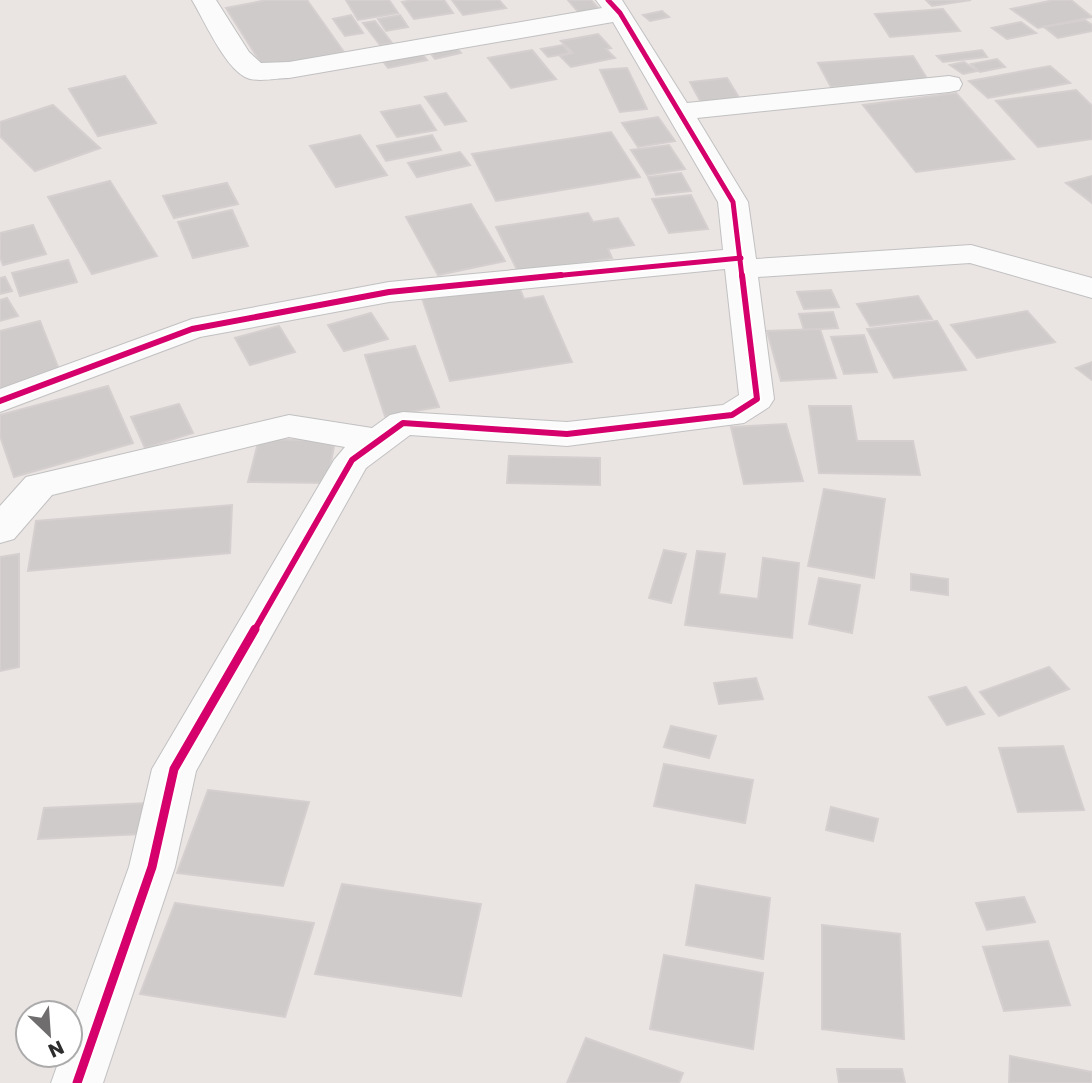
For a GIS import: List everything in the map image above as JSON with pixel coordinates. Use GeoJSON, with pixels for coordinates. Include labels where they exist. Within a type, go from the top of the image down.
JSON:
{"type":"FeatureCollection","features":[{"type":"Feature","properties":{"kind":"street"},"geometry":{"type":"LineString","coordinates":[[77,1083],[152,867],[174,769],[352,460],[403,423],[567,434],[732,415],[757,399],[733,202],[614,7],[289,70],[254,71],[239,57],[204,0]]}},
{"type":"Feature","properties":{"kind":"street"},"geometry":{"type":"LineString","coordinates":[[678,112],[949,84]]}},
{"type":"Feature","properties":{"kind":"street"},"geometry":{"type":"LineString","coordinates":[[0,401],[192,329],[389,292],[741,264],[971,254],[1092,288]]}},
{"type":"Feature","properties":{"kind":"street"},"geometry":{"type":"LineString","coordinates":[[0,530],[39,486],[204,446],[289,426],[378,441]]}},
{"type":"Feature","properties":{"kind":"building"},"geometry":{"type":"Polygon","coordinates":[[[267,0],[307,0],[344,52],[264,68],[226,8],[267,0]]]}},
{"type":"Feature","properties":{"kind":"building"},"geometry":{"type":"Polygon","coordinates":[[[346,0],[389,0],[398,13],[358,20],[346,0]]]}},
{"type":"Feature","properties":{"kind":"building"},"geometry":{"type":"Polygon","coordinates":[[[444,0],[453,13],[414,19],[402,2],[444,0]]]}},
{"type":"Feature","properties":{"kind":"building"},"geometry":{"type":"Polygon","coordinates":[[[452,0],[499,0],[506,8],[463,15],[452,0]]]}},
{"type":"Feature","properties":{"kind":"building"},"geometry":{"type":"Polygon","coordinates":[[[568,0],[591,0],[600,10],[579,13],[568,0]]]}},
{"type":"Feature","properties":{"kind":"building"},"geometry":{"type":"Polygon","coordinates":[[[926,0],[971,0],[932,6],[926,0]]]}},
{"type":"Feature","properties":{"kind":"building"},"geometry":{"type":"Polygon","coordinates":[[[1054,0],[1071,0],[1092,17],[1038,28],[1011,9],[1054,0]]]}},
{"type":"Feature","properties":{"kind":"building"},"geometry":{"type":"Polygon","coordinates":[[[943,9],[960,31],[890,37],[875,14],[943,9]]]}},
{"type":"Feature","properties":{"kind":"building"},"geometry":{"type":"Polygon","coordinates":[[[662,11],[669,17],[650,21],[643,15],[662,11]]]}},
{"type":"Feature","properties":{"kind":"building"},"geometry":{"type":"Polygon","coordinates":[[[351,15],[363,33],[345,36],[333,19],[351,15]]]}},
{"type":"Feature","properties":{"kind":"building"},"geometry":{"type":"Polygon","coordinates":[[[400,15],[408,27],[386,31],[378,19],[400,15]]]}},
{"type":"Feature","properties":{"kind":"building"},"geometry":{"type":"Polygon","coordinates":[[[1085,20],[1092,25],[1092,31],[1058,38],[1044,27],[1085,20]]]}},
{"type":"Feature","properties":{"kind":"building"},"geometry":{"type":"Polygon","coordinates":[[[375,21],[392,43],[380,45],[363,23],[375,21]]]}},
{"type":"Feature","properties":{"kind":"building"},"geometry":{"type":"Polygon","coordinates":[[[1021,22],[1036,33],[1007,39],[992,28],[1021,22]]]}},
{"type":"Feature","properties":{"kind":"building"},"geometry":{"type":"Polygon","coordinates":[[[598,34],[611,48],[606,49],[615,58],[571,67],[560,56],[573,53],[561,41],[598,34]]]}},
{"type":"Feature","properties":{"kind":"building"},"geometry":{"type":"Polygon","coordinates":[[[454,45],[461,53],[435,59],[428,50],[454,45]]]}},
{"type":"Feature","properties":{"kind":"building"},"geometry":{"type":"Polygon","coordinates":[[[563,45],[570,53],[548,57],[541,49],[563,45]]]}},
{"type":"Feature","properties":{"kind":"building"},"geometry":{"type":"Polygon","coordinates":[[[532,50],[556,79],[511,88],[488,58],[532,50]]]}},
{"type":"Feature","properties":{"kind":"building"},"geometry":{"type":"Polygon","coordinates":[[[982,50],[987,57],[943,62],[937,56],[982,50]]]}},
{"type":"Feature","properties":{"kind":"building"},"geometry":{"type":"Polygon","coordinates":[[[421,53],[427,60],[388,68],[382,60],[421,53]]]}},
{"type":"Feature","properties":{"kind":"building"},"geometry":{"type":"Polygon","coordinates":[[[913,56],[928,80],[831,87],[818,63],[913,56]]]}},
{"type":"Feature","properties":{"kind":"building"},"geometry":{"type":"Polygon","coordinates":[[[997,59],[1005,67],[980,72],[971,64],[997,59]]]}},
{"type":"Feature","properties":{"kind":"building"},"geometry":{"type":"Polygon","coordinates":[[[964,62],[977,71],[963,74],[950,65],[964,62]]]}},
{"type":"Feature","properties":{"kind":"building"},"geometry":{"type":"Polygon","coordinates":[[[1050,66],[1070,83],[988,98],[969,81],[1050,66]]]}},
{"type":"Feature","properties":{"kind":"building"},"geometry":{"type":"Polygon","coordinates":[[[627,68],[647,109],[620,112],[600,70],[627,68]]]}},
{"type":"Feature","properties":{"kind":"building"},"geometry":{"type":"Polygon","coordinates":[[[125,76],[156,123],[98,136],[69,89],[125,76]]]}},
{"type":"Feature","properties":{"kind":"building"},"geometry":{"type":"Polygon","coordinates":[[[727,78],[743,104],[704,108],[690,82],[727,78]]]}},
{"type":"Feature","properties":{"kind":"building"},"geometry":{"type":"Polygon","coordinates":[[[1076,90],[1092,106],[1092,139],[1038,147],[996,101],[1076,90]]]}},
{"type":"Feature","properties":{"kind":"building"},"geometry":{"type":"Polygon","coordinates":[[[446,93],[466,121],[445,125],[425,97],[446,93]]]}},
{"type":"Feature","properties":{"kind":"building"},"geometry":{"type":"Polygon","coordinates":[[[956,93],[1014,159],[916,172],[863,105],[956,93]]]}},
{"type":"Feature","properties":{"kind":"building"},"geometry":{"type":"Polygon","coordinates":[[[53,105],[100,148],[35,171],[0,136],[0,122],[53,105]]]}},
{"type":"Feature","properties":{"kind":"building"},"geometry":{"type":"Polygon","coordinates":[[[420,105],[436,130],[397,137],[381,112],[420,105]]]}},
{"type":"Feature","properties":{"kind":"building"},"geometry":{"type":"Polygon","coordinates":[[[658,117],[675,141],[638,147],[622,123],[658,117]]]}},
{"type":"Feature","properties":{"kind":"building"},"geometry":{"type":"Polygon","coordinates":[[[611,132],[640,177],[496,201],[472,154],[611,132]]]}},
{"type":"Feature","properties":{"kind":"building"},"geometry":{"type":"Polygon","coordinates":[[[360,135],[387,175],[336,187],[310,146],[360,135]]]}},
{"type":"Feature","properties":{"kind":"building"},"geometry":{"type":"Polygon","coordinates":[[[432,135],[441,150],[386,161],[377,146],[432,135]]]}},
{"type":"Feature","properties":{"kind":"building"},"geometry":{"type":"Polygon","coordinates":[[[669,145],[685,169],[647,175],[631,150],[669,145]]]}},
{"type":"Feature","properties":{"kind":"building"},"geometry":{"type":"Polygon","coordinates":[[[460,152],[470,165],[417,177],[408,163],[460,152]]]}},
{"type":"Feature","properties":{"kind":"building"},"geometry":{"type":"Polygon","coordinates":[[[681,173],[691,191],[656,195],[648,177],[681,173]]]}},
{"type":"Feature","properties":{"kind":"building"},"geometry":{"type":"Polygon","coordinates":[[[1092,176],[1092,203],[1066,183],[1092,176]]]}},
{"type":"Feature","properties":{"kind":"building"},"geometry":{"type":"Polygon","coordinates":[[[110,181],[157,256],[92,274],[48,197],[110,181]]]}},
{"type":"Feature","properties":{"kind":"building"},"geometry":{"type":"Polygon","coordinates":[[[227,183],[238,204],[174,218],[163,196],[227,183]]]}},
{"type":"Feature","properties":{"kind":"building"},"geometry":{"type":"Polygon","coordinates":[[[691,195],[708,229],[669,233],[652,199],[691,195]]]}},
{"type":"Feature","properties":{"kind":"building"},"geometry":{"type":"Polygon","coordinates":[[[471,204],[505,261],[438,275],[406,217],[471,204]]]}},
{"type":"Feature","properties":{"kind":"building"},"geometry":{"type":"Polygon","coordinates":[[[232,210],[248,246],[193,258],[178,222],[232,210]]]}},
{"type":"Feature","properties":{"kind":"building"},"geometry":{"type":"Polygon","coordinates":[[[588,213],[593,222],[618,218],[634,245],[608,249],[612,258],[519,274],[496,227],[588,213]]]}},
{"type":"Feature","properties":{"kind":"building"},"geometry":{"type":"Polygon","coordinates":[[[33,225],[46,254],[3,265],[0,257],[0,233],[33,225]]]}},
{"type":"Feature","properties":{"kind":"building"},"geometry":{"type":"Polygon","coordinates":[[[68,260],[77,282],[20,296],[12,273],[68,260]]]}},
{"type":"Feature","properties":{"kind":"building"},"geometry":{"type":"Polygon","coordinates":[[[5,277],[12,291],[0,294],[0,278],[5,277]]]}},
{"type":"Feature","properties":{"kind":"building"},"geometry":{"type":"Polygon","coordinates":[[[518,284],[524,299],[543,296],[572,362],[450,381],[422,298],[518,284]]]}},
{"type":"Feature","properties":{"kind":"building"},"geometry":{"type":"Polygon","coordinates":[[[831,290],[839,307],[804,309],[797,292],[831,290]]]}},
{"type":"Feature","properties":{"kind":"building"},"geometry":{"type":"Polygon","coordinates":[[[918,296],[932,319],[870,326],[857,304],[918,296]]]}},
{"type":"Feature","properties":{"kind":"building"},"geometry":{"type":"Polygon","coordinates":[[[7,298],[18,316],[0,321],[0,300],[7,298]]]}},
{"type":"Feature","properties":{"kind":"building"},"geometry":{"type":"Polygon","coordinates":[[[1027,311],[1055,342],[977,358],[951,325],[1027,311]]]}},
{"type":"Feature","properties":{"kind":"building"},"geometry":{"type":"Polygon","coordinates":[[[833,312],[838,328],[804,330],[799,314],[833,312]]]}},
{"type":"Feature","properties":{"kind":"building"},"geometry":{"type":"Polygon","coordinates":[[[371,313],[388,339],[344,351],[328,325],[371,313]]]}},
{"type":"Feature","properties":{"kind":"building"},"geometry":{"type":"Polygon","coordinates":[[[40,321],[62,377],[0,393],[0,331],[40,321]]]}},
{"type":"Feature","properties":{"kind":"building"},"geometry":{"type":"Polygon","coordinates":[[[937,321],[966,370],[894,378],[867,329],[937,321]]]}},
{"type":"Feature","properties":{"kind":"building"},"geometry":{"type":"Polygon","coordinates":[[[279,326],[295,352],[250,365],[235,338],[279,326]]]}},
{"type":"Feature","properties":{"kind":"building"},"geometry":{"type":"Polygon","coordinates":[[[820,329],[836,378],[781,381],[767,331],[820,329]]]}},
{"type":"Feature","properties":{"kind":"building"},"geometry":{"type":"Polygon","coordinates":[[[864,335],[877,372],[844,374],[831,337],[864,335]]]}},
{"type":"Feature","properties":{"kind":"building"},"geometry":{"type":"Polygon","coordinates":[[[415,346],[439,407],[385,416],[365,355],[415,346]]]}},
{"type":"Feature","properties":{"kind":"building"},"geometry":{"type":"Polygon","coordinates":[[[1092,362],[1092,380],[1076,368],[1092,362]]]}},
{"type":"Feature","properties":{"kind":"building"},"geometry":{"type":"Polygon","coordinates":[[[108,386],[133,443],[14,477],[0,436],[0,415],[108,386]]]}},
{"type":"Feature","properties":{"kind":"building"},"geometry":{"type":"Polygon","coordinates":[[[179,404],[193,433],[145,448],[131,417],[179,404]]]}},
{"type":"Feature","properties":{"kind":"building"},"geometry":{"type":"Polygon","coordinates":[[[809,406],[851,406],[857,441],[913,441],[920,475],[819,473],[809,406]]]}},
{"type":"Feature","properties":{"kind":"building"},"geometry":{"type":"Polygon","coordinates":[[[786,424],[803,481],[744,484],[731,427],[786,424]]]}},
{"type":"Feature","properties":{"kind":"building"},"geometry":{"type":"Polygon","coordinates":[[[259,439],[335,441],[327,483],[248,482],[259,439]]]}},
{"type":"Feature","properties":{"kind":"building"},"geometry":{"type":"Polygon","coordinates":[[[509,456],[600,458],[600,485],[507,483],[509,456]]]}},
{"type":"Feature","properties":{"kind":"building"},"geometry":{"type":"Polygon","coordinates":[[[824,489],[885,499],[874,578],[808,566],[824,489]]]}},
{"type":"Feature","properties":{"kind":"building"},"geometry":{"type":"Polygon","coordinates":[[[232,505],[230,553],[28,571],[36,521],[232,505]]]}},
{"type":"Feature","properties":{"kind":"building"},"geometry":{"type":"Polygon","coordinates":[[[664,550],[686,554],[671,603],[649,598],[664,550]]]}},
{"type":"Feature","properties":{"kind":"building"},"geometry":{"type":"Polygon","coordinates":[[[697,551],[725,554],[719,594],[758,599],[763,558],[799,563],[792,638],[685,625],[697,551]]]}},
{"type":"Feature","properties":{"kind":"building"},"geometry":{"type":"Polygon","coordinates":[[[19,554],[19,667],[0,671],[0,557],[19,554]]]}},
{"type":"Feature","properties":{"kind":"building"},"geometry":{"type":"Polygon","coordinates":[[[911,574],[948,579],[948,595],[911,590],[911,574]]]}},
{"type":"Feature","properties":{"kind":"building"},"geometry":{"type":"Polygon","coordinates":[[[819,578],[860,585],[852,633],[809,624],[819,578]]]}},
{"type":"Feature","properties":{"kind":"building"},"geometry":{"type":"Polygon","coordinates":[[[1049,667],[1069,689],[999,716],[980,692],[1049,667]]]}},
{"type":"Feature","properties":{"kind":"building"},"geometry":{"type":"Polygon","coordinates":[[[756,678],[763,699],[719,704],[714,683],[756,678]]]}},
{"type":"Feature","properties":{"kind":"building"},"geometry":{"type":"Polygon","coordinates":[[[966,687],[984,714],[947,725],[929,697],[966,687]]]}},
{"type":"Feature","properties":{"kind":"building"},"geometry":{"type":"Polygon","coordinates":[[[671,726],[716,736],[709,758],[664,747],[671,726]]]}},
{"type":"Feature","properties":{"kind":"building"},"geometry":{"type":"Polygon","coordinates":[[[1063,746],[1084,810],[1018,812],[999,748],[1063,746]]]}},
{"type":"Feature","properties":{"kind":"building"},"geometry":{"type":"Polygon","coordinates":[[[664,764],[753,780],[745,823],[654,806],[664,764]]]}},
{"type":"Feature","properties":{"kind":"building"},"geometry":{"type":"Polygon","coordinates":[[[208,790],[309,802],[283,886],[177,873],[208,790]]]}},
{"type":"Feature","properties":{"kind":"building"},"geometry":{"type":"Polygon","coordinates":[[[147,803],[142,834],[38,839],[44,808],[147,803]]]}},
{"type":"Feature","properties":{"kind":"building"},"geometry":{"type":"Polygon","coordinates":[[[831,807],[878,819],[873,841],[826,830],[831,807]]]}},
{"type":"Feature","properties":{"kind":"building"},"geometry":{"type":"Polygon","coordinates":[[[342,884],[481,904],[461,996],[315,974],[342,884]]]}},
{"type":"Feature","properties":{"kind":"building"},"geometry":{"type":"Polygon","coordinates":[[[696,885],[770,898],[763,959],[686,945],[696,885]]]}},
{"type":"Feature","properties":{"kind":"building"},"geometry":{"type":"Polygon","coordinates":[[[1024,897],[1035,922],[987,930],[976,903],[1024,897]]]}},
{"type":"Feature","properties":{"kind":"building"},"geometry":{"type":"Polygon","coordinates":[[[175,903],[314,923],[285,1017],[140,994],[175,903]]]}},
{"type":"Feature","properties":{"kind":"building"},"geometry":{"type":"Polygon","coordinates":[[[822,925],[900,934],[904,1039],[822,1029],[822,925]]]}},
{"type":"Feature","properties":{"kind":"building"},"geometry":{"type":"Polygon","coordinates":[[[1048,941],[1070,1005],[1004,1011],[983,947],[1048,941]]]}},
{"type":"Feature","properties":{"kind":"building"},"geometry":{"type":"Polygon","coordinates":[[[664,955],[763,973],[753,1049],[650,1029],[664,955]]]}},
{"type":"Feature","properties":{"kind":"building"},"geometry":{"type":"Polygon","coordinates":[[[586,1038],[683,1073],[679,1083],[567,1083],[586,1038]]]}},
{"type":"Feature","properties":{"kind":"building"},"geometry":{"type":"Polygon","coordinates":[[[1010,1056],[1092,1072],[1092,1083],[1009,1083],[1010,1056]]]}},
{"type":"Feature","properties":{"kind":"building"},"geometry":{"type":"Polygon","coordinates":[[[837,1069],[902,1069],[905,1083],[839,1083],[837,1069]]]}},
{"type":"Feature","properties":{"kind":"cycle path"},"geometry":{"type":"LineString","coordinates":[[77,1083],[152,867],[174,769],[352,460],[403,423],[567,434],[732,415],[757,399],[733,202],[620,13],[608,0]]}},
{"type":"Feature","properties":{"kind":"cycle path"},"geometry":{"type":"LineString","coordinates":[[0,401],[192,329],[389,292],[741,258]]}}]}
